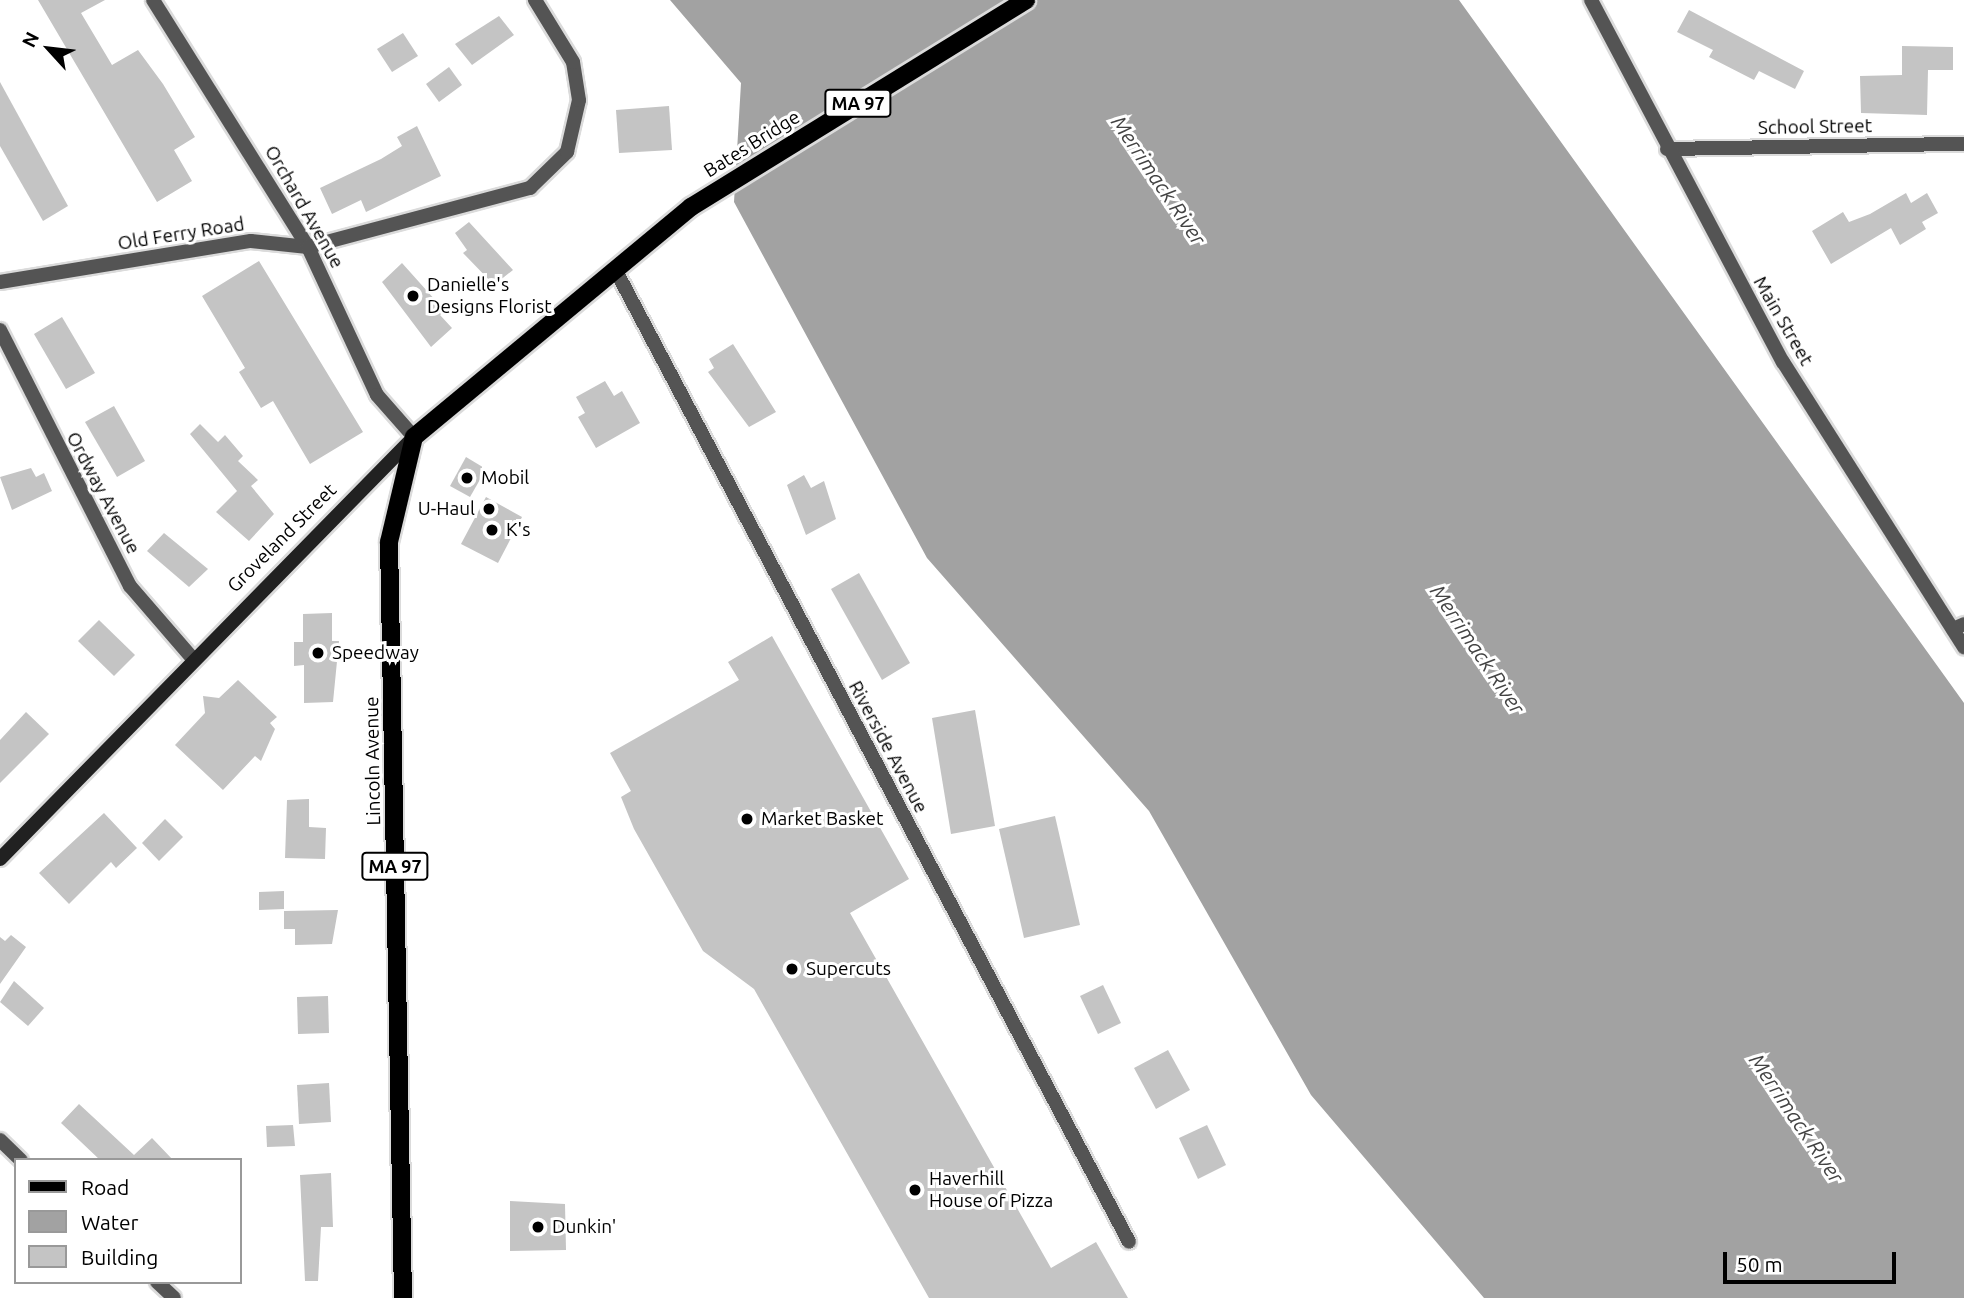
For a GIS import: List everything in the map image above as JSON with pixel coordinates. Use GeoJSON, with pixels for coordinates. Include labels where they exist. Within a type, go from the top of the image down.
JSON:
{"type":"FeatureCollection","features":[{"type":"Feature","properties":{"kind":"main road","name":"Bates Bridge"},"geometry":{"type":"LineString","coordinates":[[615,269],[691,207],[1026,0]]}},
{"type":"Feature","properties":{"kind":"main road","name":"Groveland Street"},"geometry":{"type":"LineString","coordinates":[[0,859],[193,659],[414,437],[615,269]]}},
{"type":"Feature","properties":{"kind":"main road","name":"Lincoln Avenue"},"geometry":{"type":"LineString","coordinates":[[403,1298],[389,542],[414,437]]}},
{"type":"Feature","properties":{"kind":"street","name":"Orchard Avenue"},"geometry":{"type":"LineString","coordinates":[[153,0],[308,247],[377,396],[414,437]]}},
{"type":"Feature","properties":{"kind":"street","name":"Old Ferry Road"},"geometry":{"type":"LineString","coordinates":[[0,282],[251,241],[308,247],[530,188],[567,152],[579,100],[573,62],[535,0]]}},
{"type":"Feature","properties":{"kind":"street","name":"Main Street"},"geometry":{"type":"LineString","coordinates":[[1591,0],[1667,149],[1783,362],[1958,626],[1964,647]]}},
{"type":"Feature","properties":{"kind":"street","name":"School Street"},"geometry":{"type":"LineString","coordinates":[[1667,149],[1964,144]]}},
{"type":"Feature","properties":{"kind":"street","name":"Riverside Avenue"},"geometry":{"type":"LineString","coordinates":[[615,269],[1129,1242]]}},
{"type":"Feature","properties":{"kind":"street","name":"Ordway Avenue"},"geometry":{"type":"LineString","coordinates":[[0,330],[130,586],[193,659]]}},
{"type":"Feature","properties":{"kind":"street"},"geometry":{"type":"LineString","coordinates":[[0,1140],[20,1158]]}},
{"type":"Feature","properties":{"kind":"street"},"geometry":{"type":"LineString","coordinates":[[159,1284],[174,1298]]}},
{"type":"Feature","properties":{"kind":"water","name":"Merrimack River"},"geometry":{"type":"Polygon","coordinates":[[[670,0],[1459,0],[1964,703],[1964,1298],[1484,1298],[1311,1095],[1149,811],[927,558],[734,202],[741,83],[670,0]]]}},
{"type":"Feature","properties":{"kind":"building"},"geometry":{"type":"Polygon","coordinates":[[[38,0],[105,0],[81,13],[112,65],[138,50],[163,84],[195,137],[174,150],[192,181],[157,202],[38,0]]]}},
{"type":"Feature","properties":{"kind":"building"},"geometry":{"type":"Polygon","coordinates":[[[1689,10],[1804,71],[1795,89],[1759,71],[1754,80],[1709,57],[1713,50],[1677,32],[1689,10]]]}},
{"type":"Feature","properties":{"kind":"building"},"geometry":{"type":"Polygon","coordinates":[[[499,16],[514,35],[472,65],[455,44],[499,16]]]}},
{"type":"Feature","properties":{"kind":"building"},"geometry":{"type":"Polygon","coordinates":[[[403,33],[418,56],[392,72],[377,49],[403,33]]]}},
{"type":"Feature","properties":{"kind":"building"},"geometry":{"type":"Polygon","coordinates":[[[1902,46],[1953,47],[1953,70],[1928,70],[1927,115],[1861,113],[1860,76],[1902,75],[1902,46]]]}},
{"type":"Feature","properties":{"kind":"building"},"geometry":{"type":"Polygon","coordinates":[[[449,67],[462,85],[439,102],[426,84],[449,67]]]}},
{"type":"Feature","properties":{"kind":"building"},"geometry":{"type":"Polygon","coordinates":[[[0,82],[68,206],[43,221],[0,146],[0,82]]]}},
{"type":"Feature","properties":{"kind":"building"},"geometry":{"type":"Polygon","coordinates":[[[669,106],[672,150],[619,153],[616,110],[669,106]]]}},
{"type":"Feature","properties":{"kind":"building"},"geometry":{"type":"Polygon","coordinates":[[[417,126],[441,176],[366,212],[361,200],[332,214],[320,188],[402,146],[397,137],[417,126]]]}},
{"type":"Feature","properties":{"kind":"building"},"geometry":{"type":"Polygon","coordinates":[[[1906,193],[1911,203],[1927,193],[1938,213],[1922,222],[1926,229],[1900,245],[1891,228],[1831,264],[1812,231],[1843,212],[1849,222],[1870,214],[1906,193]]]}},
{"type":"Feature","properties":{"kind":"building"},"geometry":{"type":"Polygon","coordinates":[[[469,222],[513,270],[494,285],[463,253],[467,250],[455,233],[469,222]]]}},
{"type":"Feature","properties":{"kind":"building"},"geometry":{"type":"Polygon","coordinates":[[[259,261],[363,432],[310,464],[273,401],[261,408],[239,372],[245,368],[202,296],[259,261]]]}},
{"type":"Feature","properties":{"kind":"building","name":"Danielle's Designs Florist"},"geometry":{"type":"Polygon","coordinates":[[[402,263],[445,311],[440,315],[452,328],[431,347],[382,282],[402,263]]]}},
{"type":"Feature","properties":{"kind":"building"},"geometry":{"type":"Polygon","coordinates":[[[62,317],[95,373],[66,389],[34,334],[62,317]]]}},
{"type":"Feature","properties":{"kind":"building"},"geometry":{"type":"Polygon","coordinates":[[[733,344],[776,412],[749,427],[708,372],[714,368],[709,359],[733,344]]]}},
{"type":"Feature","properties":{"kind":"building"},"geometry":{"type":"Polygon","coordinates":[[[605,381],[614,396],[622,391],[640,423],[596,448],[578,417],[585,413],[576,397],[605,381]]]}},
{"type":"Feature","properties":{"kind":"building"},"geometry":{"type":"Polygon","coordinates":[[[114,406],[145,461],[117,477],[85,422],[114,406]]]}},
{"type":"Feature","properties":{"kind":"building"},"geometry":{"type":"Polygon","coordinates":[[[200,424],[218,442],[225,435],[243,456],[238,461],[258,480],[251,486],[274,514],[249,541],[216,512],[237,491],[190,434],[200,424]]]}},
{"type":"Feature","properties":{"kind":"building"},"geometry":{"type":"Polygon","coordinates":[[[466,457],[486,469],[470,497],[450,486],[466,457]]]}},
{"type":"Feature","properties":{"kind":"building"},"geometry":{"type":"Polygon","coordinates":[[[31,468],[36,477],[44,473],[52,491],[12,510],[0,477],[31,468]]]}},
{"type":"Feature","properties":{"kind":"building"},"geometry":{"type":"Polygon","coordinates":[[[804,475],[811,488],[824,481],[836,519],[806,535],[787,485],[804,475]]]}},
{"type":"Feature","properties":{"kind":"building","name":"K's"},"geometry":{"type":"Polygon","coordinates":[[[486,497],[522,517],[498,563],[461,544],[486,497]]]}},
{"type":"Feature","properties":{"kind":"building"},"geometry":{"type":"Polygon","coordinates":[[[164,533],[208,569],[189,587],[147,551],[164,533]]]}},
{"type":"Feature","properties":{"kind":"building"},"geometry":{"type":"Polygon","coordinates":[[[859,573],[910,663],[882,680],[831,589],[859,573]]]}},
{"type":"Feature","properties":{"kind":"building"},"geometry":{"type":"Polygon","coordinates":[[[332,613],[332,641],[339,641],[333,702],[304,703],[304,665],[294,666],[294,642],[303,642],[303,614],[332,613]]]}},
{"type":"Feature","properties":{"kind":"building"},"geometry":{"type":"Polygon","coordinates":[[[99,620],[135,655],[114,676],[78,641],[99,620]]]}},
{"type":"Feature","properties":{"kind":"building"},"geometry":{"type":"Polygon","coordinates":[[[772,636],[909,879],[850,913],[1051,1268],[1096,1242],[1128,1298],[929,1298],[754,989],[703,951],[634,829],[621,797],[631,791],[610,753],[739,680],[728,662],[772,636]]]}},
{"type":"Feature","properties":{"kind":"building"},"geometry":{"type":"Polygon","coordinates":[[[238,680],[277,717],[270,723],[275,729],[261,761],[255,756],[223,790],[175,745],[205,713],[203,696],[219,698],[238,680]]]}},
{"type":"Feature","properties":{"kind":"building"},"geometry":{"type":"Polygon","coordinates":[[[975,710],[995,826],[951,834],[932,718],[975,710]]]}},
{"type":"Feature","properties":{"kind":"building"},"geometry":{"type":"Polygon","coordinates":[[[26,712],[49,734],[0,783],[0,740],[26,712]]]}},
{"type":"Feature","properties":{"kind":"building"},"geometry":{"type":"Polygon","coordinates":[[[309,799],[309,827],[326,828],[325,859],[285,858],[287,800],[309,799]]]}},
{"type":"Feature","properties":{"kind":"building"},"geometry":{"type":"Polygon","coordinates":[[[104,813],[137,848],[116,868],[111,862],[69,904],[39,873],[104,813]]]}},
{"type":"Feature","properties":{"kind":"building"},"geometry":{"type":"Polygon","coordinates":[[[1055,816],[1080,925],[1024,938],[999,829],[1055,816]]]}},
{"type":"Feature","properties":{"kind":"building"},"geometry":{"type":"Polygon","coordinates":[[[165,819],[183,837],[159,861],[142,843],[165,819]]]}},
{"type":"Feature","properties":{"kind":"building"},"geometry":{"type":"Polygon","coordinates":[[[284,891],[284,909],[259,910],[259,892],[284,891]]]}},
{"type":"Feature","properties":{"kind":"building"},"geometry":{"type":"Polygon","coordinates":[[[338,910],[332,944],[295,945],[295,929],[284,929],[284,911],[338,910]]]}},
{"type":"Feature","properties":{"kind":"building"},"geometry":{"type":"Polygon","coordinates":[[[11,935],[26,947],[0,984],[0,937],[5,941],[11,935]]]}},
{"type":"Feature","properties":{"kind":"building"},"geometry":{"type":"Polygon","coordinates":[[[14,981],[44,1008],[28,1026],[0,1002],[14,981]]]}},
{"type":"Feature","properties":{"kind":"building"},"geometry":{"type":"Polygon","coordinates":[[[1103,985],[1121,1023],[1098,1034],[1080,996],[1103,985]]]}},
{"type":"Feature","properties":{"kind":"building"},"geometry":{"type":"Polygon","coordinates":[[[328,996],[329,1033],[298,1034],[297,997],[328,996]]]}},
{"type":"Feature","properties":{"kind":"building"},"geometry":{"type":"Polygon","coordinates":[[[1168,1050],[1190,1090],[1156,1109],[1134,1068],[1168,1050]]]}},
{"type":"Feature","properties":{"kind":"building"},"geometry":{"type":"Polygon","coordinates":[[[329,1083],[331,1122],[299,1124],[297,1085],[329,1083]]]}},
{"type":"Feature","properties":{"kind":"building"},"geometry":{"type":"Polygon","coordinates":[[[79,1104],[134,1155],[152,1138],[171,1158],[98,1158],[61,1123],[79,1104]]]}},
{"type":"Feature","properties":{"kind":"building"},"geometry":{"type":"Polygon","coordinates":[[[293,1125],[295,1146],[267,1147],[266,1126],[293,1125]]]}},
{"type":"Feature","properties":{"kind":"building"},"geometry":{"type":"Polygon","coordinates":[[[1207,1125],[1226,1165],[1198,1179],[1179,1138],[1207,1125]]]}},
{"type":"Feature","properties":{"kind":"building"},"geometry":{"type":"Polygon","coordinates":[[[331,1173],[333,1227],[321,1227],[318,1281],[305,1281],[300,1175],[331,1173]]]}},
{"type":"Feature","properties":{"kind":"building","name":"Dunkin'"},"geometry":{"type":"Polygon","coordinates":[[[510,1201],[565,1204],[566,1250],[510,1251],[510,1201]]]}},
{"type":"Feature","properties":{"kind":"place","name":"Danielle's Designs Florist"},"geometry":{"type":"Point","coordinates":[413,296]}},
{"type":"Feature","properties":{"kind":"place","name":"Mobil"},"geometry":{"type":"Point","coordinates":[467,478]}},
{"type":"Feature","properties":{"kind":"place","name":"U-Haul"},"geometry":{"type":"Point","coordinates":[489,509]}},
{"type":"Feature","properties":{"kind":"place","name":"K's"},"geometry":{"type":"Point","coordinates":[492,530]}},
{"type":"Feature","properties":{"kind":"place","name":"Speedway"},"geometry":{"type":"Point","coordinates":[318,653]}},
{"type":"Feature","properties":{"kind":"place","name":"Market Basket"},"geometry":{"type":"Point","coordinates":[747,819]}},
{"type":"Feature","properties":{"kind":"place","name":"Supercuts"},"geometry":{"type":"Point","coordinates":[792,969]}},
{"type":"Feature","properties":{"kind":"place","name":"Haverhill House of Pizza"},"geometry":{"type":"Point","coordinates":[915,1190]}},
{"type":"Feature","properties":{"kind":"place","name":"Dunkin'"},"geometry":{"type":"Point","coordinates":[538,1227]}}]}
